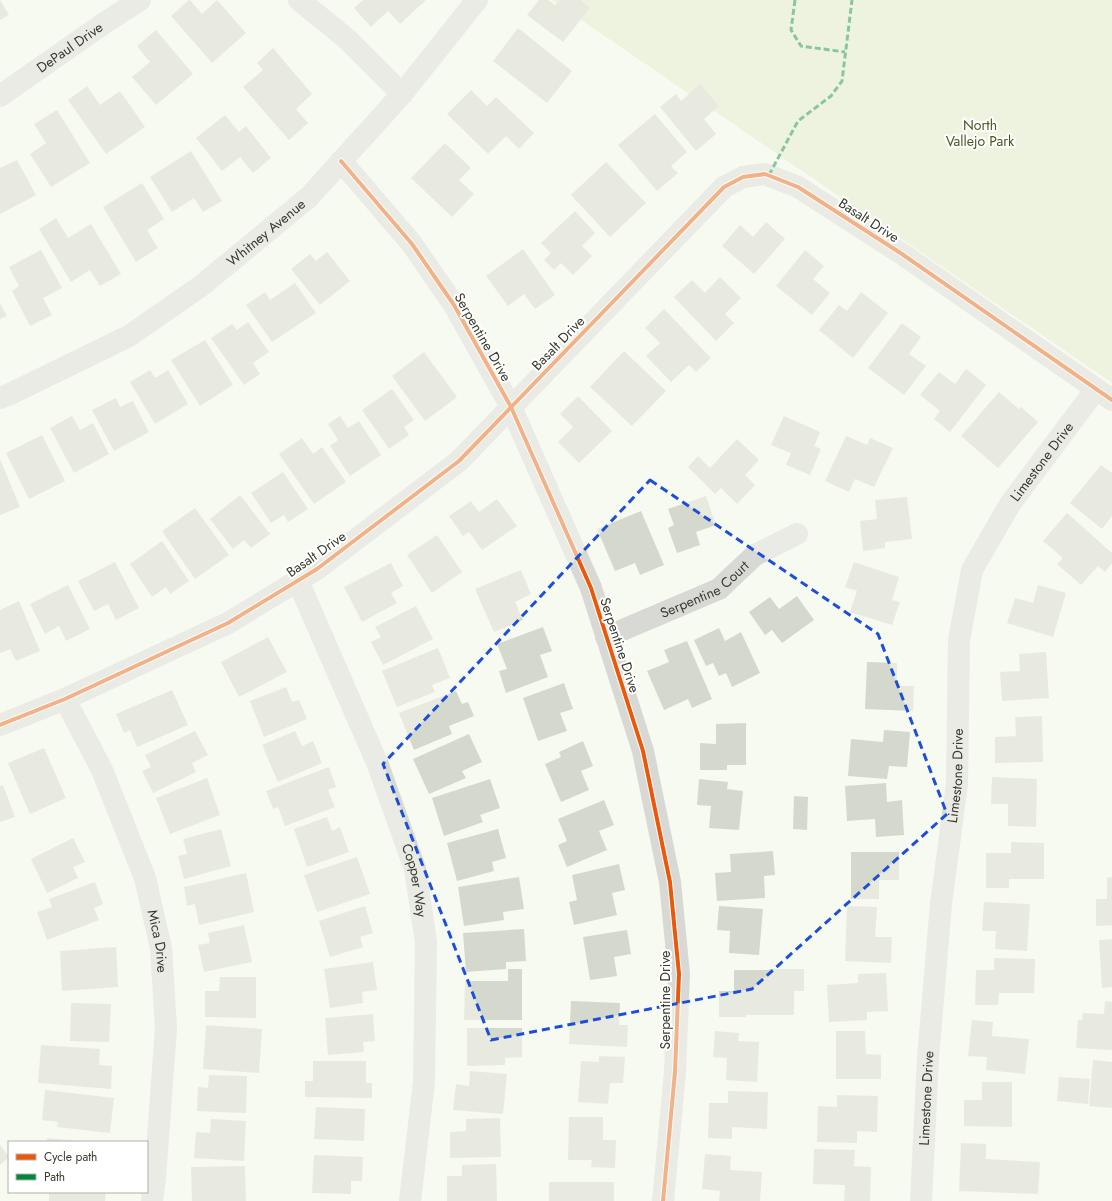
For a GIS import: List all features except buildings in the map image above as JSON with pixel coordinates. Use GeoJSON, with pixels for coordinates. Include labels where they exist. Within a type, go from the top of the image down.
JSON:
{"type":"FeatureCollection","features":[{"type":"Feature","properties":{"kind":"street","name":"DePaul Drive"},"geometry":{"type":"LineString","coordinates":[[0,96],[102,24],[140,0]]}},
{"type":"Feature","properties":{"kind":"street"},"geometry":{"type":"LineString","coordinates":[[299,0],[347,39],[402,94]]}},
{"type":"Feature","properties":{"kind":"street","name":"Whitney Avenue"},"geometry":{"type":"LineString","coordinates":[[0,398],[129,336],[201,286],[309,196],[402,94],[477,0]]}},
{"type":"Feature","properties":{"kind":"street","name":"Serpentine Drive"},"geometry":{"type":"LineString","coordinates":[[341,161],[412,244],[446,293],[511,407],[591,588],[643,751],[670,882],[679,974],[676,1072],[663,1201]]}},
{"type":"Feature","properties":{"kind":"street","name":"Basalt Drive"},"geometry":{"type":"LineString","coordinates":[[0,725],[65,699],[228,623],[317,569],[459,461],[724,187],[743,177],[765,174],[798,187],[902,254],[1104,395]]}},
{"type":"Feature","properties":{"kind":"street","name":"Limestone Drive"},"geometry":{"type":"LineString","coordinates":[[921,1201],[928,1058],[940,919],[957,784],[959,640],[972,570],[1010,504],[1104,395]]}},
{"type":"Feature","properties":{"kind":"street","name":"Serpentine Court"},"geometry":{"type":"LineString","coordinates":[[606,637],[719,589],[754,555],[797,534]]}},
{"type":"Feature","properties":{"kind":"street","name":"Copper Way"},"geometry":{"type":"LineString","coordinates":[[298,581],[378,765],[415,869],[426,942],[424,1082],[410,1201]]}},
{"type":"Feature","properties":{"kind":"street","name":"Mica Drive"},"geometry":{"type":"LineString","coordinates":[[65,699],[102,770],[145,878],[161,948],[166,1028],[152,1201]]}},
{"type":"Feature","properties":{"kind":"highlighted area"},"geometry":{"type":"Polygon","coordinates":[[[650,480],[878,634],[947,814],[752,989],[491,1040],[383,764],[650,480]]]}},
{"type":"Feature","properties":{"kind":"green space","name":"North Vallejo Park"},"geometry":{"type":"Polygon","coordinates":[[[552,0],[1112,0],[1112,383],[552,0]]]}},
{"type":"Feature","properties":{"kind":"marked path"},"geometry":{"type":"LineString","coordinates":[[795,0],[791,30],[801,46],[845,52]]}},
{"type":"Feature","properties":{"kind":"marked path"},"geometry":{"type":"LineString","coordinates":[[769,175],[798,121],[831,96],[842,81],[852,0]]}},
{"type":"Feature","properties":{"kind":"cycle path"},"geometry":{"type":"LineString","coordinates":[[341,161],[412,244],[454,305],[511,407],[591,588],[643,751],[670,882],[679,974],[675,1072],[663,1201]]}},
{"type":"Feature","properties":{"kind":"cycle path"},"geometry":{"type":"LineString","coordinates":[[0,725],[65,699],[228,623],[317,569],[459,461],[724,187],[743,177],[765,174],[798,187],[902,254],[1112,400]]}}]}
